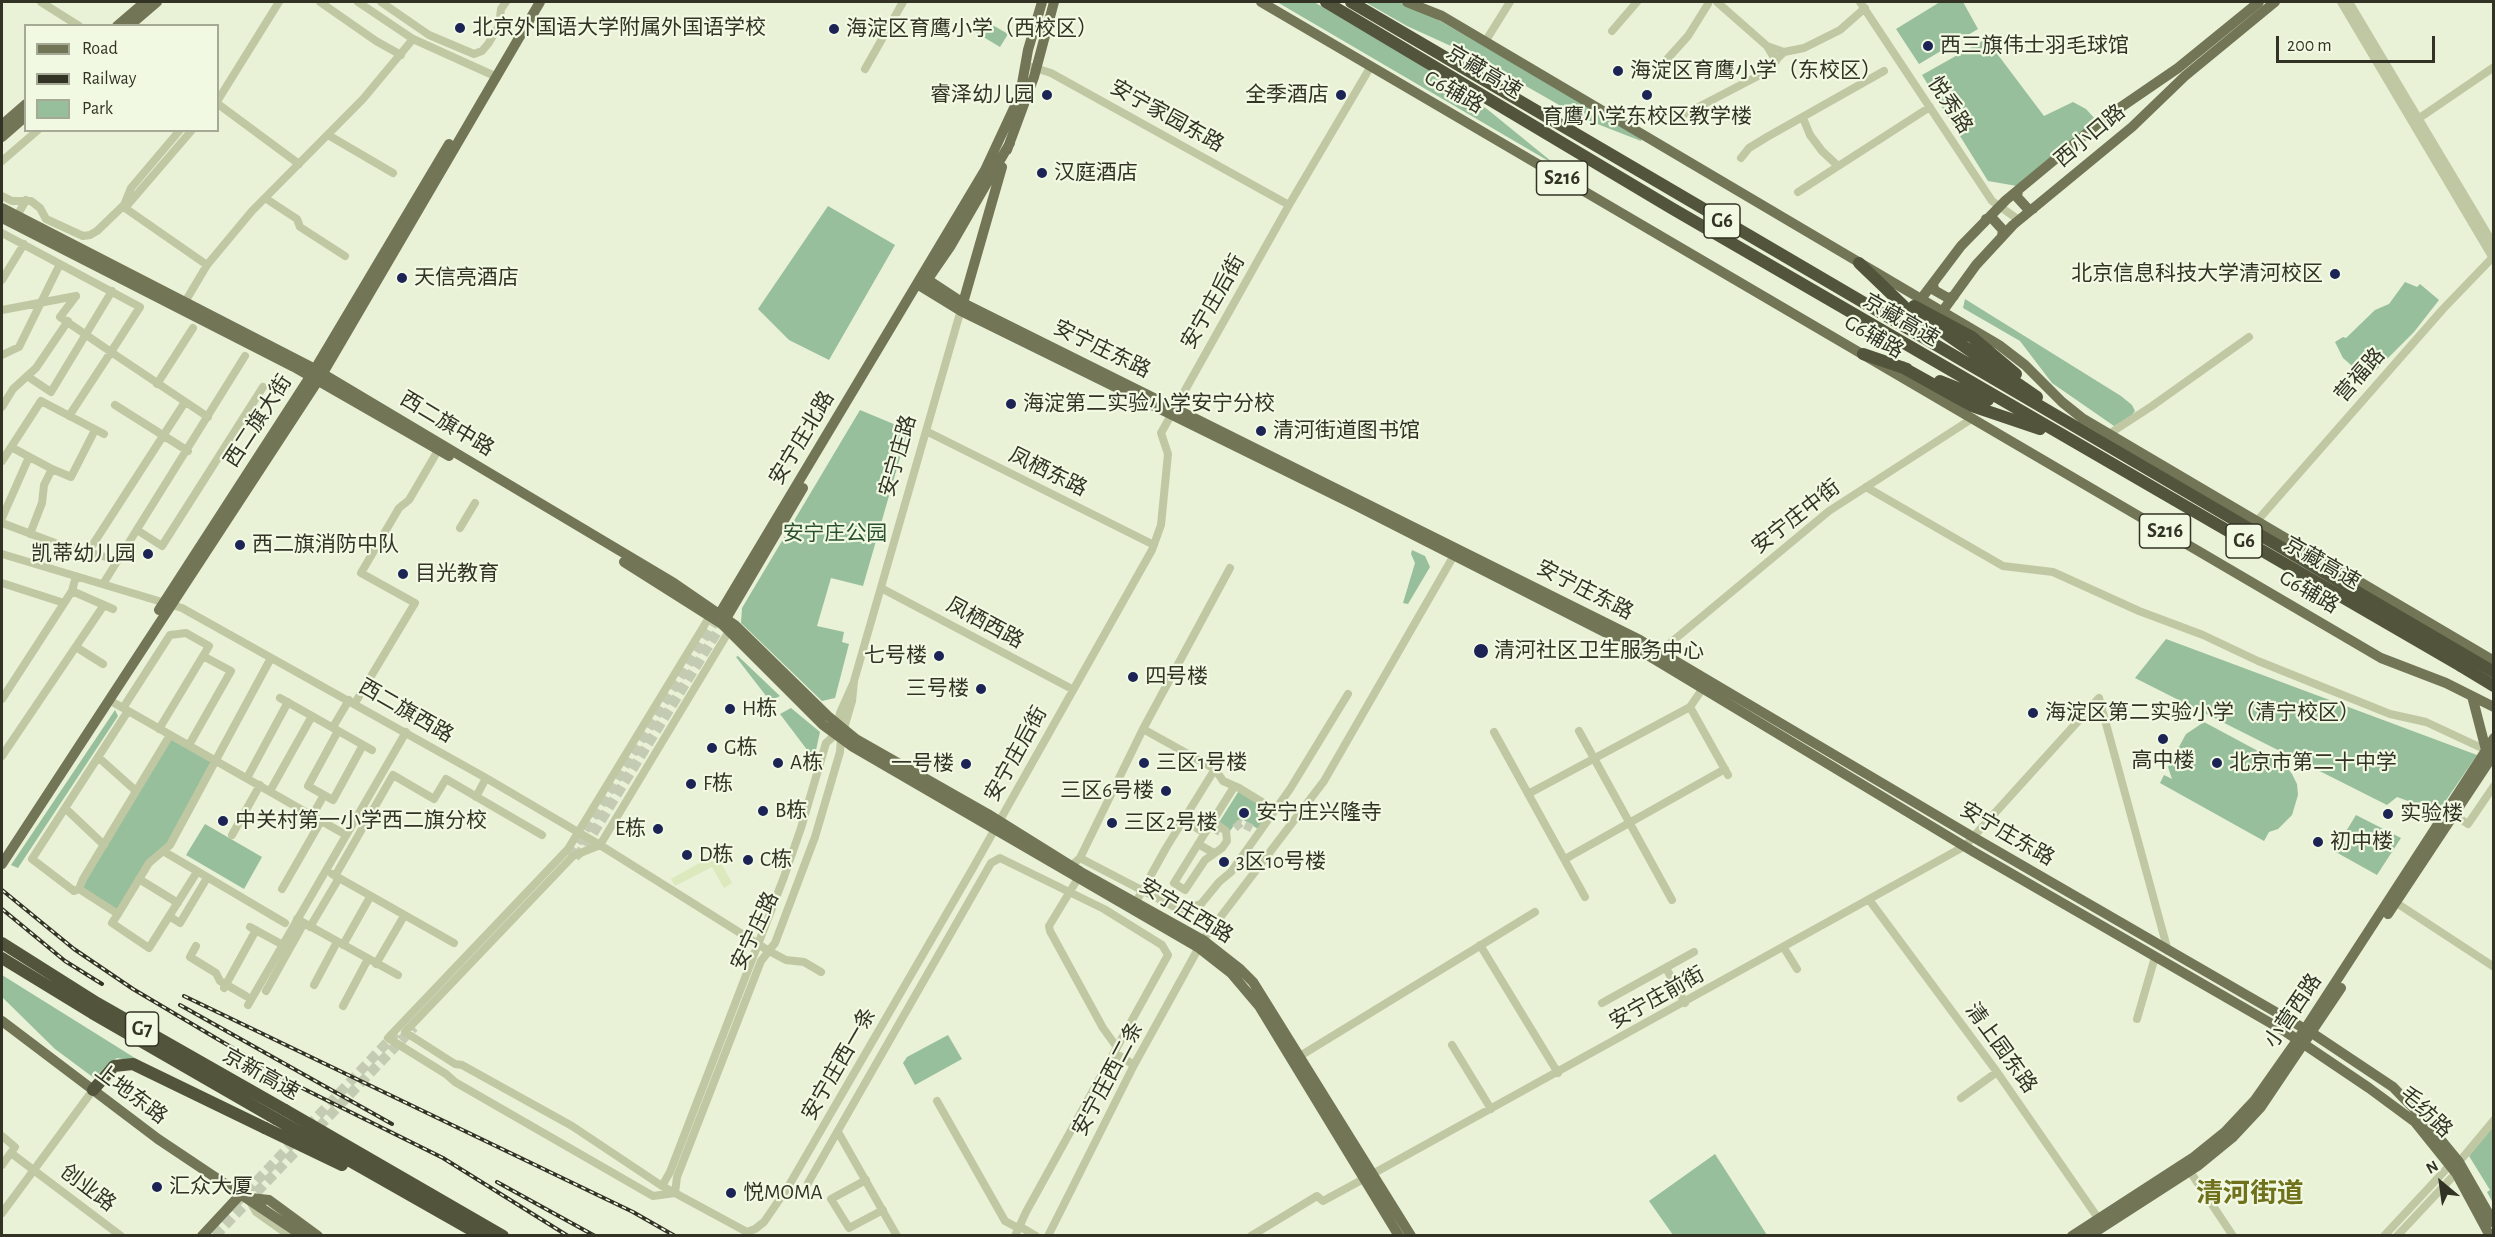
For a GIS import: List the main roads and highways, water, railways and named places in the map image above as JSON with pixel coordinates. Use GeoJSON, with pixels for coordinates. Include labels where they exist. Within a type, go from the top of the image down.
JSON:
{"type":"FeatureCollection","features":[{"type":"Feature","properties":{"kind":"highway","name":"京藏高速"},"geometry":{"type":"LineString","coordinates":[[1326,2],[2026,416],[2464,661]]}},
{"type":"Feature","properties":{"kind":"highway","name":"京藏高速"},"geometry":{"type":"LineString","coordinates":[[1351,2],[2093,438],[2464,661]]}},
{"type":"Feature","properties":{"kind":"highway"},"geometry":{"type":"LineString","coordinates":[[1859,263],[1910,312],[1946,334],[2093,438]]}},
{"type":"Feature","properties":{"kind":"highway"},"geometry":{"type":"LineString","coordinates":[[1863,354],[2026,416]]}},
{"type":"Feature","properties":{"kind":"highway"},"geometry":{"type":"LineString","coordinates":[[1902,368],[1972,406],[2066,438]]}},
{"type":"Feature","properties":{"kind":"highway","name":"G6"},"geometry":{"type":"LineString","coordinates":[[2464,661],[2493,672]]}},
{"type":"Feature","properties":{"kind":"highway","name":"G6"},"geometry":{"type":"LineString","coordinates":[[2464,661],[2493,686]]}},
{"type":"Feature","properties":{"kind":"highway","name":"京新高速"},"geometry":{"type":"LineString","coordinates":[[2,943],[482,1236]]}},
{"type":"Feature","properties":{"kind":"highway","name":"京新高速"},"geometry":{"type":"LineString","coordinates":[[2,958],[92,1013],[503,1236]]}},
{"type":"Feature","properties":{"kind":"highway"},"geometry":{"type":"LineString","coordinates":[[93,1090],[102,1076],[114,1066],[133,1064],[354,1171],[471,1236]]}},
{"type":"Feature","properties":{"kind":"main road"},"geometry":{"type":"LineString","coordinates":[[119,24],[145,2]]}},
{"type":"Feature","properties":{"kind":"main road"},"geometry":{"type":"LineString","coordinates":[[131,24],[157,2]]}},
{"type":"Feature","properties":{"kind":"main road","name":"西二旗大街"},"geometry":{"type":"LineString","coordinates":[[494,76],[532,2]]}},
{"type":"Feature","properties":{"kind":"main road","name":"西二旗大街"},"geometry":{"type":"LineString","coordinates":[[2,853],[317,375],[540,2]]}},
{"type":"Feature","properties":{"kind":"main road","name":"安宁庄路"},"geometry":{"type":"LineString","coordinates":[[962,307],[1010,143],[1028,98],[1042,2]]}},
{"type":"Feature","properties":{"kind":"main road","name":"安宁庄路"},"geometry":{"type":"LineString","coordinates":[[922,282],[994,153],[1016,105],[1054,2]]}},
{"type":"Feature","properties":{"kind":"main road","name":"G6辅路"},"geometry":{"type":"LineString","coordinates":[[1261,2],[2381,657],[2493,707]]}},
{"type":"Feature","properties":{"kind":"main road","name":"G6辅路"},"geometry":{"type":"LineString","coordinates":[[1407,2],[1442,16],[2008,351],[2071,410],[2492,658]]}},
{"type":"Feature","properties":{"kind":"main road","name":"西小口路"},"geometry":{"type":"LineString","coordinates":[[1921,299],[1961,246],[2018,190],[2114,111],[2178,68],[2259,2]]}},
{"type":"Feature","properties":{"kind":"main road","name":"西小口路"},"geometry":{"type":"LineString","coordinates":[[1942,312],[1976,265],[2019,220],[2132,128],[2185,75],[2275,2]]}},
{"type":"Feature","properties":{"kind":"main road"},"geometry":{"type":"LineString","coordinates":[[2,125],[24,106]]}},
{"type":"Feature","properties":{"kind":"main road"},"geometry":{"type":"LineString","coordinates":[[2,137],[24,118]]}},
{"type":"Feature","properties":{"kind":"main road","name":"安宁庄路"},"geometry":{"type":"LineString","coordinates":[[922,282],[956,237],[1010,143]]}},
{"type":"Feature","properties":{"kind":"main road"},"geometry":{"type":"LineString","coordinates":[[2018,190],[2017,197],[2026,209],[2033,209]]}},
{"type":"Feature","properties":{"kind":"main road","name":"西二旗中路"},"geometry":{"type":"LineString","coordinates":[[2,208],[185,302],[317,375],[440,447],[721,620],[840,732]]}},
{"type":"Feature","properties":{"kind":"main road","name":"西二旗中路"},"geometry":{"type":"LineString","coordinates":[[2,218],[317,375]]}},
{"type":"Feature","properties":{"kind":"main road"},"geometry":{"type":"LineString","coordinates":[[1986,219],[1992,218],[2003,230],[2002,236]]}},
{"type":"Feature","properties":{"kind":"main road","name":"安宁庄东路"},"geometry":{"type":"LineString","coordinates":[[922,282],[962,307],[1640,639],[1656,656],[1703,688],[1965,846],[2300,1043]]}},
{"type":"Feature","properties":{"kind":"main road","name":"安宁庄北路"},"geometry":{"type":"LineString","coordinates":[[721,620],[922,282]]}},
{"type":"Feature","properties":{"kind":"main road"},"geometry":{"type":"LineString","coordinates":[[1933,283],[1934,290],[1948,298],[1953,296]]}},
{"type":"Feature","properties":{"kind":"main road","name":"安宁庄东路"},"geometry":{"type":"LineString","coordinates":[[1173,410],[1453,557],[1656,656],[2309,1031]]}},
{"type":"Feature","properties":{"kind":"main road","name":"西二旗大街"},"geometry":{"type":"LineString","coordinates":[[2,864],[109,700],[168,603]]}},
{"type":"Feature","properties":{"kind":"main road"},"geometry":{"type":"LineString","coordinates":[[2491,758],[2475,697],[2493,672]]}},
{"type":"Feature","properties":{"kind":"main road","name":"安宁庄西路"},"geometry":{"type":"LineString","coordinates":[[840,732],[856,739],[1076,873],[1136,902],[1201,944],[1226,957],[1252,982],[1300,1056],[1369,1176],[1399,1236]]}},
{"type":"Feature","properties":{"kind":"main road"},"geometry":{"type":"LineString","coordinates":[[2491,758],[2493,738]]}},
{"type":"Feature","properties":{"kind":"main road","name":"小营西路"},"geometry":{"type":"LineString","coordinates":[[2072,1236],[2194,1157],[2226,1132],[2255,1100],[2309,1031],[2491,758]]}},
{"type":"Feature","properties":{"kind":"main road","name":"小营西路"},"geometry":{"type":"LineString","coordinates":[[2309,1031],[2491,758]]}},
{"type":"Feature","properties":{"kind":"main road"},"geometry":{"type":"LineString","coordinates":[[1076,873],[1201,944]]}},
{"type":"Feature","properties":{"kind":"main road","name":"安宁庄西路"},"geometry":{"type":"LineString","coordinates":[[1201,944],[1231,973],[1258,1006],[1411,1236]]}},
{"type":"Feature","properties":{"kind":"main road","name":"上地东路"},"geometry":{"type":"LineString","coordinates":[[2,1021],[183,1156],[244,1196],[293,1233],[303,1236]]}},
{"type":"Feature","properties":{"kind":"main road","name":"毛纺路"},"geometry":{"type":"LineString","coordinates":[[2309,1031],[2393,1088],[2440,1137],[2490,1236]]}},
{"type":"Feature","properties":{"kind":"main road","name":"小营西路"},"geometry":{"type":"LineString","coordinates":[[2089,1236],[2189,1170],[2232,1138],[2261,1107],[2300,1043]]}},
{"type":"Feature","properties":{"kind":"main road","name":"毛纺路"},"geometry":{"type":"LineString","coordinates":[[2300,1043],[2369,1088],[2415,1122],[2455,1167],[2493,1223]]}},
{"type":"Feature","properties":{"kind":"main road"},"geometry":{"type":"LineString","coordinates":[[202,1236],[244,1196]]}},
{"type":"Feature","properties":{"kind":"main road"},"geometry":{"type":"LineString","coordinates":[[211,1236],[244,1196]]}},
{"type":"Feature","properties":{"kind":"main road","name":"上地东路"},"geometry":{"type":"LineString","coordinates":[[244,1196],[269,1200],[318,1236]]}},
{"type":"Feature","properties":{"kind":"tunnel"},"geometry":{"type":"LineString","coordinates":[[567,854],[577,843],[716,619]]}},
{"type":"Feature","properties":{"kind":"tunnel"},"geometry":{"type":"LineString","coordinates":[[575,857],[584,848],[722,624]]}},
{"type":"Feature","properties":{"kind":"tunnel"},"geometry":{"type":"LineString","coordinates":[[1235,828],[1241,823],[1255,830]]}},
{"type":"Feature","properties":{"kind":"tunnel"},"geometry":{"type":"LineString","coordinates":[[1216,830],[1220,832]]}},
{"type":"Feature","properties":{"kind":"tunnel"},"geometry":{"type":"LineString","coordinates":[[215,1236],[414,1027]]}},
{"type":"Feature","properties":{"kind":"tunnel"},"geometry":{"type":"LineString","coordinates":[[236,1203],[396,1033]]}},
{"type":"Feature","properties":{"kind":"railway"},"geometry":{"type":"LineString","coordinates":[[2,890],[74,949],[133,989],[290,1082],[443,1158],[568,1236]]}},
{"type":"Feature","properties":{"kind":"railway"},"geometry":{"type":"LineString","coordinates":[[2,909],[65,961],[102,984]]}},
{"type":"Feature","properties":{"kind":"railway"},"geometry":{"type":"LineString","coordinates":[[184,996],[633,1212],[675,1236]]}},
{"type":"Feature","properties":{"kind":"railway"},"geometry":{"type":"LineString","coordinates":[[180,1005],[392,1124]]}},
{"type":"Feature","properties":{"kind":"railway"},"geometry":{"type":"LineString","coordinates":[[497,1182],[595,1236]]}},
{"type":"Feature","properties":{"kind":"place","name":"北京外国语大学附属外国语学校"},"geometry":{"type":"Point","coordinates":[460,28]}},
{"type":"Feature","properties":{"kind":"place","name":"海淀区育鹰小学（西校区）"},"geometry":{"type":"Point","coordinates":[834,29]}},
{"type":"Feature","properties":{"kind":"place","name":"西三旗伟士羽毛球馆"},"geometry":{"type":"Point","coordinates":[1928,46]}},
{"type":"Feature","properties":{"kind":"place","name":"海淀区育鹰小学（东校区）"},"geometry":{"type":"Point","coordinates":[1618,71]}},
{"type":"Feature","properties":{"kind":"place","name":"睿泽幼儿园"},"geometry":{"type":"Point","coordinates":[1047,95]}},
{"type":"Feature","properties":{"kind":"place","name":"全季酒店"},"geometry":{"type":"Point","coordinates":[1341,95]}},
{"type":"Feature","properties":{"kind":"place","name":"育鹰小学东校区教学楼"},"geometry":{"type":"Point","coordinates":[1647,95]}},
{"type":"Feature","properties":{"kind":"place","name":"汉庭酒店"},"geometry":{"type":"Point","coordinates":[1042,173]}},
{"type":"Feature","properties":{"kind":"place","name":"北京信息科技大学清河校区"},"geometry":{"type":"Point","coordinates":[2335,274]}},
{"type":"Feature","properties":{"kind":"place","name":"天信亮酒店"},"geometry":{"type":"Point","coordinates":[402,278]}},
{"type":"Feature","properties":{"kind":"place","name":"海淀第二实验小学安宁分校"},"geometry":{"type":"Point","coordinates":[1011,404]}},
{"type":"Feature","properties":{"kind":"place","name":"清河街道图书馆"},"geometry":{"type":"Point","coordinates":[1261,431]}},
{"type":"Feature","properties":{"kind":"place","name":"西二旗消防中队"},"geometry":{"type":"Point","coordinates":[240,545]}},
{"type":"Feature","properties":{"kind":"place","name":"凯蒂幼儿园"},"geometry":{"type":"Point","coordinates":[148,554]}},
{"type":"Feature","properties":{"kind":"place","name":"目光教育"},"geometry":{"type":"Point","coordinates":[403,574]}},
{"type":"Feature","properties":{"kind":"place","name":"清河社区卫生服务中心"},"geometry":{"type":"Point","coordinates":[1481,651]}},
{"type":"Feature","properties":{"kind":"place","name":"七号楼"},"geometry":{"type":"Point","coordinates":[939,656]}},
{"type":"Feature","properties":{"kind":"place","name":"四号楼"},"geometry":{"type":"Point","coordinates":[1133,677]}},
{"type":"Feature","properties":{"kind":"place","name":"三号楼"},"geometry":{"type":"Point","coordinates":[981,689]}},
{"type":"Feature","properties":{"kind":"place","name":"H栋"},"geometry":{"type":"Point","coordinates":[730,709]}},
{"type":"Feature","properties":{"kind":"place","name":"海淀区第二实验小学（清宁校区）"},"geometry":{"type":"Point","coordinates":[2033,713]}},
{"type":"Feature","properties":{"kind":"place","name":"高中楼"},"geometry":{"type":"Point","coordinates":[2163,739]}},
{"type":"Feature","properties":{"kind":"place","name":"G栋"},"geometry":{"type":"Point","coordinates":[712,748]}},
{"type":"Feature","properties":{"kind":"place","name":"A栋"},"geometry":{"type":"Point","coordinates":[778,763]}},
{"type":"Feature","properties":{"kind":"place","name":"三区1号楼"},"geometry":{"type":"Point","coordinates":[1144,763]}},
{"type":"Feature","properties":{"kind":"place","name":"北京市第二十中学"},"geometry":{"type":"Point","coordinates":[2217,763]}},
{"type":"Feature","properties":{"kind":"place","name":"一号楼"},"geometry":{"type":"Point","coordinates":[966,764]}},
{"type":"Feature","properties":{"kind":"place","name":"F栋"},"geometry":{"type":"Point","coordinates":[691,784]}},
{"type":"Feature","properties":{"kind":"place","name":"三区6号楼"},"geometry":{"type":"Point","coordinates":[1166,791]}},
{"type":"Feature","properties":{"kind":"place","name":"B栋"},"geometry":{"type":"Point","coordinates":[763,811]}},
{"type":"Feature","properties":{"kind":"place","name":"安宁庄兴隆寺"},"geometry":{"type":"Point","coordinates":[1244,813]}},
{"type":"Feature","properties":{"kind":"place","name":"实验楼"},"geometry":{"type":"Point","coordinates":[2388,814]}},
{"type":"Feature","properties":{"kind":"place","name":"中关村第一小学西二旗分校"},"geometry":{"type":"Point","coordinates":[223,821]}},
{"type":"Feature","properties":{"kind":"place","name":"三区2号楼"},"geometry":{"type":"Point","coordinates":[1112,823]}},
{"type":"Feature","properties":{"kind":"place","name":"E栋"},"geometry":{"type":"Point","coordinates":[658,829]}},
{"type":"Feature","properties":{"kind":"place","name":"初中楼"},"geometry":{"type":"Point","coordinates":[2318,842]}},
{"type":"Feature","properties":{"kind":"place","name":"D栋"},"geometry":{"type":"Point","coordinates":[687,855]}},
{"type":"Feature","properties":{"kind":"place","name":"C栋"},"geometry":{"type":"Point","coordinates":[748,860]}},
{"type":"Feature","properties":{"kind":"place","name":"3区10号楼"},"geometry":{"type":"Point","coordinates":[1224,862]}},
{"type":"Feature","properties":{"kind":"place","name":"汇众大厦"},"geometry":{"type":"Point","coordinates":[157,1187]}},
{"type":"Feature","properties":{"kind":"place","name":"悦MOMA"},"geometry":{"type":"Point","coordinates":[731,1193]}},
{"type":"Feature","properties":{"kind":"district","name":"清河街道"},"geometry":{"type":"Point","coordinates":[2250,1194]}},
{"type":"Feature","properties":{"kind":"park label","name":"安宁庄公园"},"geometry":{"type":"Point","coordinates":[835,534]}}]}
